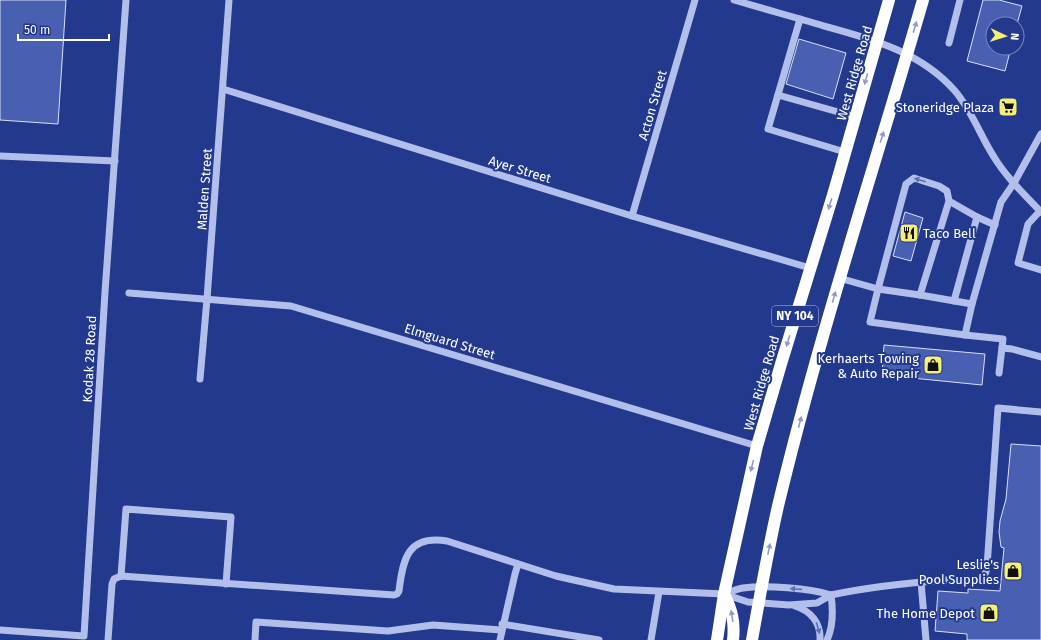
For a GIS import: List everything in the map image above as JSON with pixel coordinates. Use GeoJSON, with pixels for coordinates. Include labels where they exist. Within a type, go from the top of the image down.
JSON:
{"type":"FeatureCollection","features":[{"type":"Feature","properties":{"kind":"highway","name":"West Ridge Road"},"geometry":{"type":"LineString","coordinates":[[717,640],[724,594],[757,446],[846,152],[889,0]]}},
{"type":"Feature","properties":{"kind":"highway","name":"NY 104"},"geometry":{"type":"LineString","coordinates":[[752,640],[770,544],[789,462],[840,278],[923,0]]}},
{"type":"Feature","properties":{"kind":"highway"},"geometry":{"type":"LineString","coordinates":[[724,594],[732,613],[734,631],[733,640]]}},
{"type":"Feature","properties":{"kind":"street","name":"Kodak 28 Road"},"geometry":{"type":"LineString","coordinates":[[0,630],[84,636],[126,0]]}},
{"type":"Feature","properties":{"kind":"street","name":"Malden Street"},"geometry":{"type":"LineString","coordinates":[[200,379],[229,0]]}},
{"type":"Feature","properties":{"kind":"street","name":"Acton Street"},"geometry":{"type":"LineString","coordinates":[[632,216],[696,0]]}},
{"type":"Feature","properties":{"kind":"street"},"geometry":{"type":"LineString","coordinates":[[734,0],[877,41],[907,54],[931,69],[956,92],[971,114],[995,158],[1014,183],[1040,211],[1028,224],[1018,263],[1041,270]]}},
{"type":"Feature","properties":{"kind":"street"},"geometry":{"type":"LineString","coordinates":[[949,44],[960,0]]}},
{"type":"Feature","properties":{"kind":"street"},"geometry":{"type":"LineString","coordinates":[[800,19],[768,128],[846,152]]}},
{"type":"Feature","properties":{"kind":"street","name":"Ayer Street"},"geometry":{"type":"LineString","coordinates":[[223,89],[632,216],[810,268]]}},
{"type":"Feature","properties":{"kind":"street"},"geometry":{"type":"LineString","coordinates":[[778,95],[856,117]]}},
{"type":"Feature","properties":{"kind":"street"},"geometry":{"type":"LineString","coordinates":[[965,335],[972,304],[1001,202],[1014,183],[1041,134]]}},
{"type":"Feature","properties":{"kind":"street"},"geometry":{"type":"LineString","coordinates":[[0,156],[115,161]]}},
{"type":"Feature","properties":{"kind":"street"},"geometry":{"type":"LineString","coordinates":[[920,295],[948,201],[947,191],[939,186],[914,178],[906,184],[870,322],[1003,339],[999,372]]}},
{"type":"Feature","properties":{"kind":"street"},"geometry":{"type":"LineString","coordinates":[[948,201],[995,225]]}},
{"type":"Feature","properties":{"kind":"street"},"geometry":{"type":"LineString","coordinates":[[954,301],[977,217]]}},
{"type":"Feature","properties":{"kind":"street"},"geometry":{"type":"LineString","coordinates":[[840,278],[878,289],[972,304]]}},
{"type":"Feature","properties":{"kind":"street","name":"Elmguard Street"},"geometry":{"type":"LineString","coordinates":[[129,293],[292,306],[757,446]]}},
{"type":"Feature","properties":{"kind":"street"},"geometry":{"type":"LineString","coordinates":[[1002,348],[1012,349],[1041,357]]}},
{"type":"Feature","properties":{"kind":"street"},"geometry":{"type":"LineString","coordinates":[[108,640],[112,584],[114,579],[121,576],[394,595],[399,591],[404,560],[414,547],[430,539],[447,541],[556,576],[600,587],[629,591],[724,594],[738,599],[759,603],[789,605],[817,603],[831,595],[860,589],[948,580],[978,581],[983,578],[987,567],[998,408],[1041,412]]}},
{"type":"Feature","properties":{"kind":"street"},"geometry":{"type":"LineString","coordinates":[[121,576],[126,509],[231,517],[226,584]]}},
{"type":"Feature","properties":{"kind":"street"},"geometry":{"type":"LineString","coordinates":[[500,640],[518,564]]}},
{"type":"Feature","properties":{"kind":"street"},"geometry":{"type":"LineString","coordinates":[[921,582],[926,640]]}},
{"type":"Feature","properties":{"kind":"street"},"geometry":{"type":"LineString","coordinates":[[724,594],[742,588],[762,587],[808,590],[831,595]]}},
{"type":"Feature","properties":{"kind":"street"},"geometry":{"type":"LineString","coordinates":[[651,640],[659,592]]}},
{"type":"Feature","properties":{"kind":"street"},"geometry":{"type":"LineString","coordinates":[[828,640],[832,618],[831,595]]}},
{"type":"Feature","properties":{"kind":"street"},"geometry":{"type":"LineString","coordinates":[[789,605],[803,609],[812,616],[818,626],[820,640]]}},
{"type":"Feature","properties":{"kind":"street"},"geometry":{"type":"LineString","coordinates":[[255,640],[256,622],[388,631],[433,625],[502,627],[598,640]]}},
{"type":"Feature","properties":{"kind":"building"},"geometry":{"type":"Polygon","coordinates":[[[0,0],[66,0],[58,124],[0,120],[0,0]]]}},
{"type":"Feature","properties":{"kind":"building"},"geometry":{"type":"Polygon","coordinates":[[[983,0],[999,0],[1022,6],[1019,16],[985,16],[985,56],[1009,56],[1005,71],[967,61],[983,0]]]}},
{"type":"Feature","properties":{"kind":"building"},"geometry":{"type":"Polygon","coordinates":[[[799,39],[846,53],[833,99],[786,84],[799,39]]]}},
{"type":"Feature","properties":{"kind":"building"},"geometry":{"type":"Polygon","coordinates":[[[905,212],[923,218],[911,261],[893,256],[905,212]]]}},
{"type":"Feature","properties":{"kind":"building","name":"Kerhaerts Towing & Auto Repair"},"geometry":{"type":"Polygon","coordinates":[[[884,345],[985,354],[982,385],[882,375],[884,345]]]}},
{"type":"Feature","properties":{"kind":"building"},"geometry":{"type":"Polygon","coordinates":[[[1011,444],[1041,446],[1041,640],[967,640],[967,634],[935,631],[938,591],[968,593],[968,589],[1000,591],[1004,548],[1001,547],[999,532],[1000,521],[1006,499],[1011,444]]]}},
{"type":"Feature","properties":{"kind":"place","name":"Stoneridge Plaza"},"geometry":{"type":"Point","coordinates":[1008,107]}},
{"type":"Feature","properties":{"kind":"place","name":"Taco Bell"},"geometry":{"type":"Point","coordinates":[909,233]}},
{"type":"Feature","properties":{"kind":"place","name":"Kerhaerts Towing & Auto Repair"},"geometry":{"type":"Point","coordinates":[933,365]}},
{"type":"Feature","properties":{"kind":"place","name":"Leslie's Pool Supplies"},"geometry":{"type":"Point","coordinates":[1013,571]}},
{"type":"Feature","properties":{"kind":"place","name":"The Home Depot"},"geometry":{"type":"Point","coordinates":[989,613]}}]}
